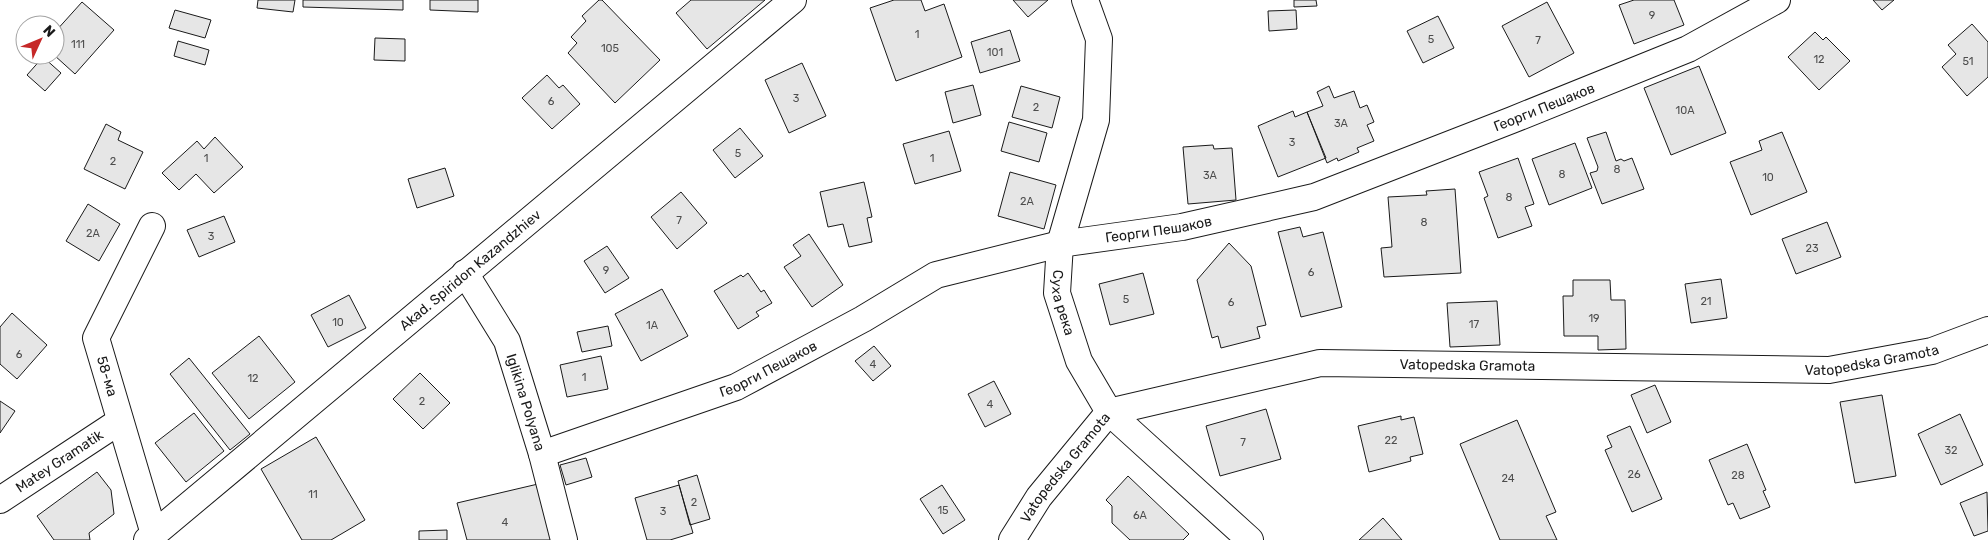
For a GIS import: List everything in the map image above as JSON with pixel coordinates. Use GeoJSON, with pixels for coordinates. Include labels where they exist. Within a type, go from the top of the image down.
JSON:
{"type":"FeatureCollection","features":[{"type":"Feature","properties":{"kind":"street","name":"Akad. Spiridon Kazandzhiev"},"geometry":{"type":"LineString","coordinates":[[150,537],[793,0]]}},
{"type":"Feature","properties":{"kind":"street","name":"Суха река"},"geometry":{"type":"LineString","coordinates":[[1085,0],[1099,39],[1096,120],[1060,244],[1057,293],[1080,360],[1110,412],[1250,540]]}},
{"type":"Feature","properties":{"kind":"street","name":"Георги Пешаков"},"geometry":{"type":"LineString","coordinates":[[542,454],[736,387],[863,319],[936,275],[1060,244],[1182,227],[1314,197],[1688,49],[1777,0]]}},
{"type":"Feature","properties":{"kind":"street","name":"58-ма"},"geometry":{"type":"LineString","coordinates":[[150,537],[96,338],[152,226]]}},
{"type":"Feature","properties":{"kind":"street","name":"Iglikina Polyana"},"geometry":{"type":"LineString","coordinates":[[465,273],[506,341],[542,454],[564,540]]}},
{"type":"Feature","properties":{"kind":"street","name":"Vatopedska Gramota"},"geometry":{"type":"LineString","coordinates":[[1012,540],[1039,497],[1110,412],[1320,363],[1829,370],[1932,351],[1988,330]]}},
{"type":"Feature","properties":{"kind":"street","name":"Matey Gramatik"},"geometry":{"type":"LineString","coordinates":[[0,500],[120,422]]}},
{"type":"Feature","properties":{"kind":"building"},"geometry":{"type":"Polygon","coordinates":[[[258,0],[295,0],[293,12],[257,8],[258,0]]]}},
{"type":"Feature","properties":{"kind":"building"},"geometry":{"type":"Polygon","coordinates":[[[303,0],[403,0],[403,10],[303,7],[303,0]]]}},
{"type":"Feature","properties":{"kind":"building"},"geometry":{"type":"Polygon","coordinates":[[[430,0],[478,0],[478,12],[430,10],[430,0]]]}},
{"type":"Feature","properties":{"kind":"building"},"geometry":{"type":"Polygon","coordinates":[[[599,0],[602,0],[660,60],[615,103],[568,53],[577,43],[571,37],[586,21],[582,16],[599,0]]]}},
{"type":"Feature","properties":{"kind":"building"},"geometry":{"type":"Polygon","coordinates":[[[691,0],[765,0],[707,49],[676,13],[691,0]]]}},
{"type":"Feature","properties":{"kind":"building"},"geometry":{"type":"Polygon","coordinates":[[[894,0],[921,0],[925,11],[944,4],[962,57],[896,81],[870,8],[894,0]]]}},
{"type":"Feature","properties":{"kind":"building"},"geometry":{"type":"Polygon","coordinates":[[[1013,0],[1048,0],[1028,17],[1013,0]]]}},
{"type":"Feature","properties":{"kind":"building"},"geometry":{"type":"Polygon","coordinates":[[[1294,0],[1316,0],[1317,6],[1294,7],[1294,0]]]}},
{"type":"Feature","properties":{"kind":"building"},"geometry":{"type":"Polygon","coordinates":[[[1634,0],[1674,0],[1684,25],[1634,44],[1619,5],[1634,0]]]}},
{"type":"Feature","properties":{"kind":"building"},"geometry":{"type":"Polygon","coordinates":[[[1873,0],[1894,0],[1882,10],[1873,0]]]}},
{"type":"Feature","properties":{"kind":"building"},"geometry":{"type":"Polygon","coordinates":[[[82,2],[114,30],[75,74],[65,65],[65,21],[82,2]]]}},
{"type":"Feature","properties":{"kind":"building"},"geometry":{"type":"Polygon","coordinates":[[[1547,2],[1574,53],[1529,77],[1502,26],[1547,2]]]}},
{"type":"Feature","properties":{"kind":"building"},"geometry":{"type":"Polygon","coordinates":[[[175,10],[211,20],[205,38],[169,28],[175,10]]]}},
{"type":"Feature","properties":{"kind":"building"},"geometry":{"type":"Polygon","coordinates":[[[1296,10],[1297,29],[1269,31],[1268,11],[1296,10]]]}},
{"type":"Feature","properties":{"kind":"building"},"geometry":{"type":"Polygon","coordinates":[[[1438,16],[1454,48],[1423,63],[1407,31],[1438,16]]]}},
{"type":"Feature","properties":{"kind":"building"},"geometry":{"type":"Polygon","coordinates":[[[1972,24],[1988,42],[1988,77],[1967,96],[1942,67],[1956,54],[1948,45],[1972,24]]]}},
{"type":"Feature","properties":{"kind":"building"},"geometry":{"type":"Polygon","coordinates":[[[1010,30],[1020,61],[980,73],[971,42],[1010,30]]]}},
{"type":"Feature","properties":{"kind":"building"},"geometry":{"type":"Polygon","coordinates":[[[1815,32],[1823,40],[1826,37],[1850,61],[1819,90],[1788,57],[1815,32]]]}},
{"type":"Feature","properties":{"kind":"building"},"geometry":{"type":"Polygon","coordinates":[[[375,38],[405,39],[405,61],[374,60],[375,38]]]}},
{"type":"Feature","properties":{"kind":"building"},"geometry":{"type":"Polygon","coordinates":[[[178,41],[209,50],[205,65],[174,56],[178,41]]]}},
{"type":"Feature","properties":{"kind":"building"},"geometry":{"type":"Polygon","coordinates":[[[802,63],[826,116],[789,133],[765,80],[802,63]]]}},
{"type":"Feature","properties":{"kind":"building"},"geometry":{"type":"Polygon","coordinates":[[[36,65],[52,65],[61,73],[45,91],[27,75],[36,65]]]}},
{"type":"Feature","properties":{"kind":"building"},"geometry":{"type":"Polygon","coordinates":[[[1699,66],[1726,133],[1671,155],[1644,88],[1699,66]]]}},
{"type":"Feature","properties":{"kind":"building"},"geometry":{"type":"Polygon","coordinates":[[[547,75],[559,88],[563,85],[580,104],[552,129],[522,98],[547,75]]]}},
{"type":"Feature","properties":{"kind":"building"},"geometry":{"type":"Polygon","coordinates":[[[973,85],[981,115],[953,123],[945,92],[973,85]]]}},
{"type":"Feature","properties":{"kind":"building"},"geometry":{"type":"Polygon","coordinates":[[[1021,86],[1060,97],[1052,128],[1012,117],[1021,86]]]}},
{"type":"Feature","properties":{"kind":"building"},"geometry":{"type":"Polygon","coordinates":[[[1329,86],[1334,98],[1354,91],[1360,108],[1367,105],[1374,122],[1367,125],[1374,141],[1357,148],[1359,152],[1338,161],[1337,158],[1327,163],[1307,112],[1323,106],[1317,92],[1329,86]]]}},
{"type":"Feature","properties":{"kind":"building"},"geometry":{"type":"Polygon","coordinates":[[[1293,111],[1295,117],[1307,112],[1326,158],[1278,177],[1258,126],[1293,111]]]}},
{"type":"Feature","properties":{"kind":"building"},"geometry":{"type":"Polygon","coordinates":[[[1009,122],[1047,133],[1039,162],[1001,151],[1009,122]]]}},
{"type":"Feature","properties":{"kind":"building"},"geometry":{"type":"Polygon","coordinates":[[[106,124],[121,132],[118,140],[143,152],[125,189],[84,169],[106,124]]]}},
{"type":"Feature","properties":{"kind":"building"},"geometry":{"type":"Polygon","coordinates":[[[740,128],[763,156],[735,178],[713,150],[740,128]]]}},
{"type":"Feature","properties":{"kind":"building"},"geometry":{"type":"Polygon","coordinates":[[[949,131],[961,171],[915,184],[903,144],[949,131]]]}},
{"type":"Feature","properties":{"kind":"building"},"geometry":{"type":"Polygon","coordinates":[[[1606,132],[1616,161],[1632,158],[1644,189],[1602,204],[1590,173],[1597,171],[1598,167],[1587,138],[1606,132]]]}},
{"type":"Feature","properties":{"kind":"building"},"geometry":{"type":"Polygon","coordinates":[[[1782,132],[1807,192],[1751,215],[1730,162],[1762,150],[1759,141],[1782,132]]]}},
{"type":"Feature","properties":{"kind":"building"},"geometry":{"type":"Polygon","coordinates":[[[215,137],[243,167],[214,193],[196,174],[179,190],[162,173],[197,141],[204,149],[215,137]]]}},
{"type":"Feature","properties":{"kind":"building"},"geometry":{"type":"Polygon","coordinates":[[[1575,143],[1592,188],[1549,205],[1532,159],[1575,143]]]}},
{"type":"Feature","properties":{"kind":"building"},"geometry":{"type":"Polygon","coordinates":[[[1213,145],[1214,149],[1232,148],[1236,200],[1188,204],[1183,147],[1213,145]]]}},
{"type":"Feature","properties":{"kind":"building"},"geometry":{"type":"Polygon","coordinates":[[[1518,158],[1534,204],[1525,207],[1532,226],[1498,238],[1484,198],[1488,196],[1479,172],[1518,158]]]}},
{"type":"Feature","properties":{"kind":"building"},"geometry":{"type":"Polygon","coordinates":[[[445,168],[454,196],[417,208],[408,179],[445,168]]]}},
{"type":"Feature","properties":{"kind":"building"},"geometry":{"type":"Polygon","coordinates":[[[1010,172],[1056,185],[1044,229],[998,216],[1010,172]]]}},
{"type":"Feature","properties":{"kind":"building"},"geometry":{"type":"Polygon","coordinates":[[[864,182],[872,217],[867,218],[872,242],[849,247],[843,224],[828,227],[820,192],[864,182]]]}},
{"type":"Feature","properties":{"kind":"building"},"geometry":{"type":"Polygon","coordinates":[[[1455,189],[1461,273],[1384,277],[1381,248],[1392,247],[1388,197],[1427,195],[1426,191],[1455,189]]]}},
{"type":"Feature","properties":{"kind":"building"},"geometry":{"type":"Polygon","coordinates":[[[681,192],[707,223],[677,249],[651,217],[681,192]]]}},
{"type":"Feature","properties":{"kind":"building"},"geometry":{"type":"Polygon","coordinates":[[[88,204],[120,224],[99,261],[66,241],[88,204]]]}},
{"type":"Feature","properties":{"kind":"building"},"geometry":{"type":"Polygon","coordinates":[[[224,216],[235,242],[199,257],[187,230],[224,216]]]}},
{"type":"Feature","properties":{"kind":"building"},"geometry":{"type":"Polygon","coordinates":[[[1827,222],[1841,257],[1796,274],[1782,239],[1827,222]]]}},
{"type":"Feature","properties":{"kind":"building"},"geometry":{"type":"Polygon","coordinates":[[[1300,227],[1303,237],[1323,232],[1342,307],[1301,317],[1278,232],[1300,227]]]}},
{"type":"Feature","properties":{"kind":"building"},"geometry":{"type":"Polygon","coordinates":[[[809,234],[843,285],[812,307],[784,267],[801,256],[793,245],[809,234]]]}},
{"type":"Feature","properties":{"kind":"building"},"geometry":{"type":"Polygon","coordinates":[[[1229,243],[1251,266],[1266,325],[1257,327],[1260,338],[1221,348],[1218,336],[1212,338],[1197,280],[1229,243]]]}},
{"type":"Feature","properties":{"kind":"building"},"geometry":{"type":"Polygon","coordinates":[[[607,246],[629,278],[605,293],[584,261],[607,246]]]}},
{"type":"Feature","properties":{"kind":"building"},"geometry":{"type":"Polygon","coordinates":[[[748,273],[761,292],[764,290],[772,303],[756,312],[759,316],[738,329],[714,291],[741,275],[743,277],[748,273]]]}},
{"type":"Feature","properties":{"kind":"building"},"geometry":{"type":"Polygon","coordinates":[[[1143,273],[1154,314],[1110,325],[1099,284],[1143,273]]]}},
{"type":"Feature","properties":{"kind":"building"},"geometry":{"type":"Polygon","coordinates":[[[1721,279],[1727,318],[1691,323],[1685,284],[1721,279]]]}},
{"type":"Feature","properties":{"kind":"building"},"geometry":{"type":"Polygon","coordinates":[[[1573,280],[1610,280],[1611,300],[1625,300],[1626,349],[1598,350],[1598,336],[1564,336],[1563,296],[1573,296],[1573,280]]]}},
{"type":"Feature","properties":{"kind":"building"},"geometry":{"type":"Polygon","coordinates":[[[662,289],[688,336],[641,361],[615,314],[662,289]]]}},
{"type":"Feature","properties":{"kind":"building"},"geometry":{"type":"Polygon","coordinates":[[[349,295],[366,328],[328,347],[311,315],[349,295]]]}},
{"type":"Feature","properties":{"kind":"building"},"geometry":{"type":"Polygon","coordinates":[[[1497,301],[1500,345],[1450,347],[1447,303],[1497,301]]]}},
{"type":"Feature","properties":{"kind":"building"},"geometry":{"type":"Polygon","coordinates":[[[12,313],[47,345],[17,379],[0,364],[0,327],[12,313]]]}},
{"type":"Feature","properties":{"kind":"building"},"geometry":{"type":"Polygon","coordinates":[[[608,326],[612,346],[582,352],[577,332],[608,326]]]}},
{"type":"Feature","properties":{"kind":"building"},"geometry":{"type":"Polygon","coordinates":[[[259,336],[295,382],[249,419],[212,373],[259,336]]]}},
{"type":"Feature","properties":{"kind":"building"},"geometry":{"type":"Polygon","coordinates":[[[874,346],[891,366],[873,381],[855,361],[874,346]]]}},
{"type":"Feature","properties":{"kind":"building"},"geometry":{"type":"Polygon","coordinates":[[[601,356],[608,389],[567,397],[560,365],[601,356]]]}},
{"type":"Feature","properties":{"kind":"building"},"geometry":{"type":"Polygon","coordinates":[[[189,358],[250,434],[230,450],[170,374],[189,358]]]}},
{"type":"Feature","properties":{"kind":"building"},"geometry":{"type":"Polygon","coordinates":[[[420,373],[450,403],[423,429],[393,399],[420,373]]]}},
{"type":"Feature","properties":{"kind":"building"},"geometry":{"type":"Polygon","coordinates":[[[994,381],[1011,414],[985,427],[968,394],[994,381]]]}},
{"type":"Feature","properties":{"kind":"building"},"geometry":{"type":"Polygon","coordinates":[[[1655,385],[1671,422],[1647,433],[1631,395],[1655,385]]]}},
{"type":"Feature","properties":{"kind":"building"},"geometry":{"type":"Polygon","coordinates":[[[1882,395],[1896,476],[1855,483],[1840,402],[1882,395]]]}},
{"type":"Feature","properties":{"kind":"building"},"geometry":{"type":"Polygon","coordinates":[[[0,401],[15,411],[0,433],[0,401]]]}},
{"type":"Feature","properties":{"kind":"building"},"geometry":{"type":"Polygon","coordinates":[[[1266,409],[1281,459],[1220,476],[1206,426],[1266,409]]]}},
{"type":"Feature","properties":{"kind":"building"},"geometry":{"type":"Polygon","coordinates":[[[194,413],[224,451],[186,482],[155,443],[194,413]]]}},
{"type":"Feature","properties":{"kind":"building"},"geometry":{"type":"Polygon","coordinates":[[[1960,414],[1983,465],[1941,485],[1918,434],[1960,414]]]}},
{"type":"Feature","properties":{"kind":"building"},"geometry":{"type":"Polygon","coordinates":[[[1401,416],[1401,420],[1414,417],[1423,454],[1410,457],[1411,461],[1369,472],[1358,426],[1401,416]]]}},
{"type":"Feature","properties":{"kind":"building"},"geometry":{"type":"Polygon","coordinates":[[[1517,420],[1556,512],[1546,516],[1557,540],[1500,540],[1460,444],[1517,420]]]}},
{"type":"Feature","properties":{"kind":"building"},"geometry":{"type":"Polygon","coordinates":[[[1630,426],[1662,499],[1632,512],[1605,450],[1612,447],[1607,436],[1630,426]]]}},
{"type":"Feature","properties":{"kind":"building"},"geometry":{"type":"Polygon","coordinates":[[[316,437],[365,520],[331,540],[302,540],[261,469],[316,437]]]}},
{"type":"Feature","properties":{"kind":"building"},"geometry":{"type":"Polygon","coordinates":[[[1747,444],[1766,490],[1763,491],[1770,507],[1740,519],[1733,503],[1728,505],[1709,460],[1747,444]]]}},
{"type":"Feature","properties":{"kind":"building"},"geometry":{"type":"Polygon","coordinates":[[[586,458],[592,477],[566,485],[560,465],[586,458]]]}},
{"type":"Feature","properties":{"kind":"building"},"geometry":{"type":"Polygon","coordinates":[[[97,472],[111,490],[114,514],[89,533],[90,540],[54,540],[37,516],[97,472]]]}},
{"type":"Feature","properties":{"kind":"building"},"geometry":{"type":"Polygon","coordinates":[[[697,475],[710,519],[690,525],[678,481],[697,475]]]}},
{"type":"Feature","properties":{"kind":"building"},"geometry":{"type":"Polygon","coordinates":[[[1128,476],[1189,534],[1183,540],[1130,540],[1112,523],[1112,506],[1106,500],[1128,476]]]}},
{"type":"Feature","properties":{"kind":"building"},"geometry":{"type":"Polygon","coordinates":[[[538,484],[552,540],[467,540],[457,503],[538,484]]]}},
{"type":"Feature","properties":{"kind":"building"},"geometry":{"type":"Polygon","coordinates":[[[679,485],[693,533],[670,540],[647,540],[635,498],[679,485]]]}},
{"type":"Feature","properties":{"kind":"building"},"geometry":{"type":"Polygon","coordinates":[[[942,485],[965,520],[943,534],[920,499],[942,485]]]}},
{"type":"Feature","properties":{"kind":"building"},"geometry":{"type":"Polygon","coordinates":[[[1987,492],[1988,531],[1974,536],[1960,503],[1987,492]]]}},
{"type":"Feature","properties":{"kind":"building"},"geometry":{"type":"Polygon","coordinates":[[[1383,518],[1402,540],[1359,540],[1383,518]]]}},
{"type":"Feature","properties":{"kind":"building"},"geometry":{"type":"Polygon","coordinates":[[[447,530],[447,540],[419,540],[419,531],[447,530]]]}}]}
